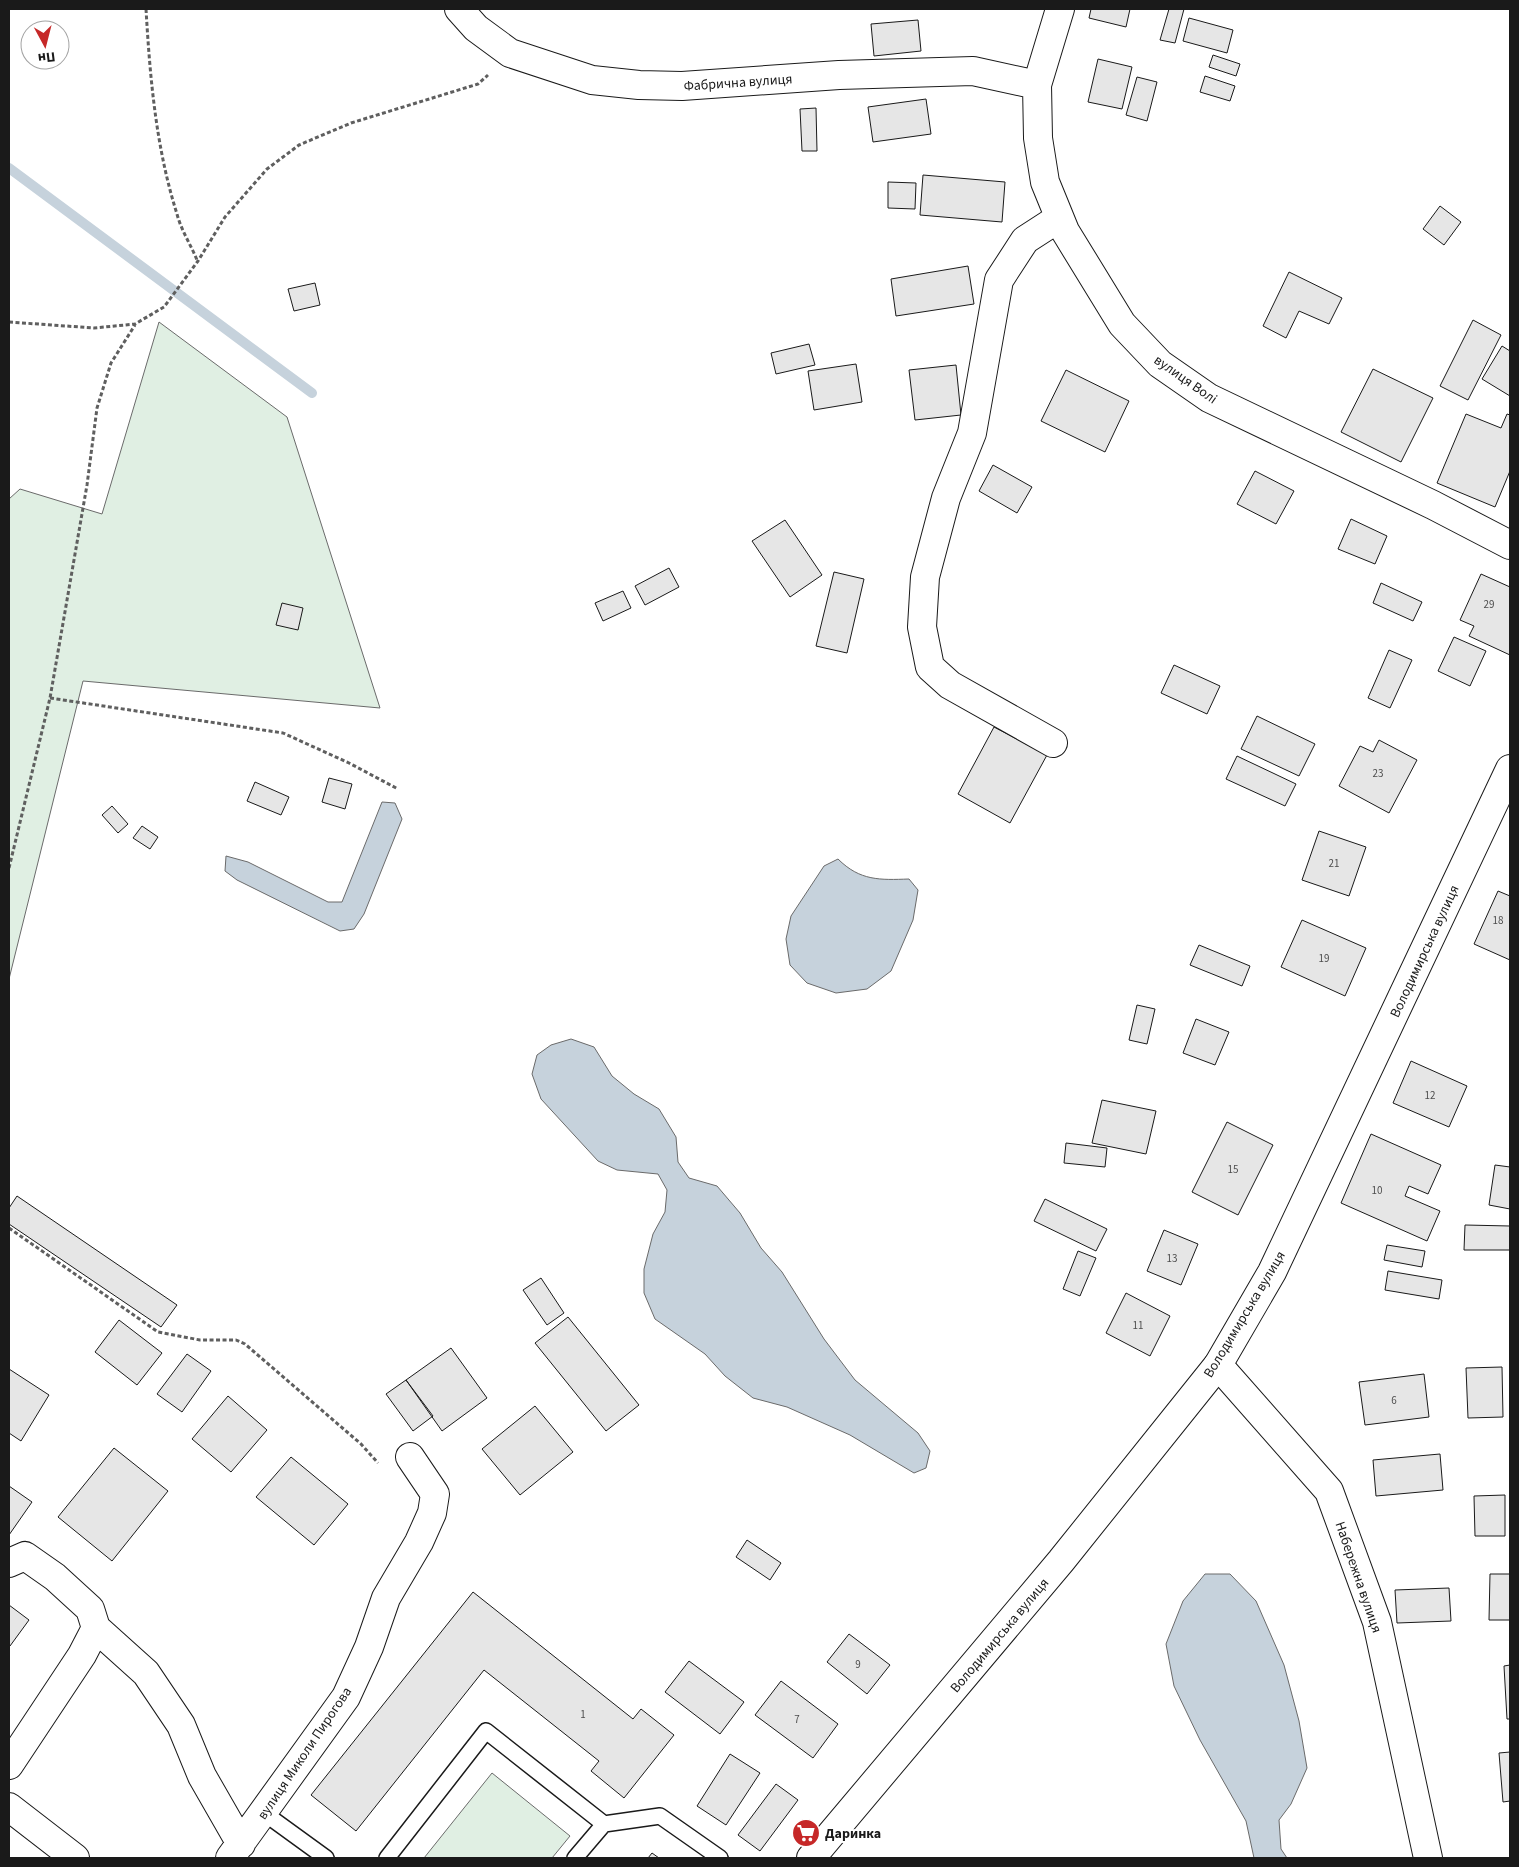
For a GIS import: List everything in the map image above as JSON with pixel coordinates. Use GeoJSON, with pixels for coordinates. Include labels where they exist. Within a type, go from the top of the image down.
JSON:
{"type":"FeatureCollection","features":[{"type":"Feature","properties":{"kind":"street","name":"Фабрична вулиця"},"geometry":{"type":"LineString","coordinates":[[458,9],[476,28],[510,53],[592,80],[639,85],[682,86],[839,75],[973,71],[1037,85]]}},
{"type":"Feature","properties":{"kind":"street","name":"вулиця Волі"},"geometry":{"type":"LineString","coordinates":[[1060,9],[1037,85],[1038,138],[1045,182],[1065,232],[1122,324],[1160,364],[1209,398],[1433,505],[1510,545]]}},
{"type":"Feature","properties":{"kind":"street"},"geometry":{"type":"LineString","coordinates":[[1053,743],[950,685],[930,666],[922,627],[925,577],[946,498],[972,432],[999,280],[1025,240],[1059,218]]}},
{"type":"Feature","properties":{"kind":"street","name":"Володимирська вулиця"},"geometry":{"type":"LineString","coordinates":[[811,1858],[1061,1561],[1218,1365],[1272,1272],[1510,769]]}},
{"type":"Feature","properties":{"kind":"street","name":"Набережна вулиця"},"geometry":{"type":"LineString","coordinates":[[1218,1365],[1329,1490],[1377,1622],[1428,1858]]}},
{"type":"Feature","properties":{"kind":"street","name":"вулиця Миколи Пирогова"},"geometry":{"type":"LineString","coordinates":[[235,1851],[346,1697],[369,1647],[386,1598],[400,1571],[419,1542],[432,1513],[435,1494],[410,1456]]}},
{"type":"Feature","properties":{"kind":"street"},"geometry":{"type":"LineString","coordinates":[[9,1563],[25,1556],[55,1577],[90,1609],[96,1628],[146,1673],[181,1725],[235,1851]]}},
{"type":"Feature","properties":{"kind":"street"},"geometry":{"type":"LineString","coordinates":[[9,1765],[82,1655],[96,1628]]}},
{"type":"Feature","properties":{"kind":"street"},"geometry":{"type":"LineString","coordinates":[[9,1807],[75,1858]]}},
{"type":"Feature","properties":{"kind":"lane"},"geometry":{"type":"LineString","coordinates":[[387,1858],[486,1731],[604,1824]]}},
{"type":"Feature","properties":{"kind":"lane"},"geometry":{"type":"LineString","coordinates":[[264,1813],[326,1858]]}},
{"type":"Feature","properties":{"kind":"lane"},"geometry":{"type":"LineString","coordinates":[[576,1858],[604,1824],[660,1816],[720,1858]]}},
{"type":"Feature","properties":{"kind":"path"},"geometry":{"type":"LineString","coordinates":[[146,9],[150,81],[160,147],[177,216],[198,260]]}},
{"type":"Feature","properties":{"kind":"path"},"geometry":{"type":"LineString","coordinates":[[9,322],[94,328],[135,324],[164,307],[198,260],[225,217],[267,169],[299,145],[351,123],[478,84],[510,53]]}},
{"type":"Feature","properties":{"kind":"path"},"geometry":{"type":"LineString","coordinates":[[9,868],[50,698],[97,408],[111,363],[135,324]]}},
{"type":"Feature","properties":{"kind":"path"},"geometry":{"type":"LineString","coordinates":[[50,698],[283,733],[349,763],[398,789]]}},
{"type":"Feature","properties":{"kind":"path"},"geometry":{"type":"LineString","coordinates":[[9,1228],[158,1332],[200,1340],[236,1340],[245,1344],[361,1444],[381,1466]]}},
{"type":"Feature","properties":{"kind":"green space"},"geometry":{"type":"Polygon","coordinates":[[[159,322],[287,417],[380,708],[83,681],[9,979],[9,499],[20,489],[102,514],[159,322]]]}},
{"type":"Feature","properties":{"kind":"green space"},"geometry":{"type":"Polygon","coordinates":[[[492,1773],[570,1836],[552,1858],[424,1858],[492,1773]]]}},
{"type":"Feature","properties":{"kind":"shaded area"},"geometry":{"type":"Polygon","coordinates":[[[382,802],[395,803],[402,819],[364,914],[354,929],[340,931],[237,880],[225,871],[226,856],[248,862],[328,902],[342,902],[382,802]]]}},
{"type":"Feature","properties":{"kind":"shaded area"},"geometry":{"type":"Polygon","coordinates":[[[838,859],[854,872],[871,878],[909,879],[918,890],[913,920],[891,971],[867,989],[836,993],[807,983],[790,965],[786,939],[791,916],[824,866],[838,859]]]}},
{"type":"Feature","properties":{"kind":"shaded area"},"geometry":{"type":"Polygon","coordinates":[[[571,1039],[594,1047],[612,1076],[634,1094],[659,1109],[676,1137],[678,1162],[689,1178],[717,1186],[740,1213],[761,1248],[782,1272],[824,1339],[855,1380],[918,1433],[930,1451],[926,1468],[914,1473],[850,1435],[787,1407],[753,1398],[725,1376],[705,1354],[655,1319],[644,1293],[644,1269],[653,1234],[665,1212],[667,1190],[658,1174],[617,1170],[598,1161],[541,1099],[532,1074],[537,1055],[551,1045],[571,1039]]]}},
{"type":"Feature","properties":{"kind":"shaded area"},"geometry":{"type":"Polygon","coordinates":[[[1205,1574],[1230,1574],[1256,1601],[1284,1665],[1299,1721],[1307,1768],[1291,1804],[1279,1820],[1281,1849],[1287,1858],[1254,1858],[1246,1821],[1200,1740],[1174,1686],[1166,1644],[1183,1601],[1205,1574]]]}},
{"type":"Feature","properties":{"kind":"building"},"geometry":{"type":"Polygon","coordinates":[[[1091,9],[1130,9],[1126,27],[1089,18],[1091,9]]]}},
{"type":"Feature","properties":{"kind":"building"},"geometry":{"type":"Polygon","coordinates":[[[1169,9],[1184,9],[1175,43],[1160,40],[1169,9]]]}},
{"type":"Feature","properties":{"kind":"building"},"geometry":{"type":"Polygon","coordinates":[[[1189,18],[1233,30],[1227,53],[1183,41],[1189,18]]]}},
{"type":"Feature","properties":{"kind":"building"},"geometry":{"type":"Polygon","coordinates":[[[918,20],[921,51],[874,56],[871,24],[918,20]]]}},
{"type":"Feature","properties":{"kind":"building"},"geometry":{"type":"Polygon","coordinates":[[[1213,55],[1240,64],[1236,76],[1209,67],[1213,55]]]}},
{"type":"Feature","properties":{"kind":"building"},"geometry":{"type":"Polygon","coordinates":[[[1098,59],[1132,67],[1122,109],[1088,102],[1098,59]]]}},
{"type":"Feature","properties":{"kind":"building"},"geometry":{"type":"Polygon","coordinates":[[[1205,76],[1235,86],[1230,101],[1200,92],[1205,76]]]}},
{"type":"Feature","properties":{"kind":"building"},"geometry":{"type":"Polygon","coordinates":[[[1137,77],[1157,82],[1147,121],[1126,115],[1137,77]]]}},
{"type":"Feature","properties":{"kind":"building"},"geometry":{"type":"Polygon","coordinates":[[[926,99],[931,134],[873,142],[868,107],[926,99]]]}},
{"type":"Feature","properties":{"kind":"building"},"geometry":{"type":"Polygon","coordinates":[[[816,108],[817,151],[802,151],[800,109],[816,108]]]}},
{"type":"Feature","properties":{"kind":"building"},"geometry":{"type":"Polygon","coordinates":[[[923,175],[1005,182],[1002,222],[920,215],[923,175]]]}},
{"type":"Feature","properties":{"kind":"building"},"geometry":{"type":"Polygon","coordinates":[[[888,182],[916,183],[915,209],[888,208],[888,182]]]}},
{"type":"Feature","properties":{"kind":"building"},"geometry":{"type":"Polygon","coordinates":[[[1440,206],[1461,222],[1444,245],[1423,229],[1440,206]]]}},
{"type":"Feature","properties":{"kind":"building"},"geometry":{"type":"Polygon","coordinates":[[[968,266],[974,304],[896,316],[891,279],[968,266]]]}},
{"type":"Feature","properties":{"kind":"building"},"geometry":{"type":"Polygon","coordinates":[[[1289,272],[1342,298],[1329,324],[1299,311],[1286,338],[1263,326],[1289,272]]]}},
{"type":"Feature","properties":{"kind":"building"},"geometry":{"type":"Polygon","coordinates":[[[315,283],[320,305],[294,311],[288,289],[315,283]]]}},
{"type":"Feature","properties":{"kind":"building"},"geometry":{"type":"Polygon","coordinates":[[[1473,320],[1501,335],[1468,400],[1440,386],[1473,320]]]}},
{"type":"Feature","properties":{"kind":"building"},"geometry":{"type":"Polygon","coordinates":[[[809,344],[815,365],[776,374],[771,353],[809,344]]]}},
{"type":"Feature","properties":{"kind":"building"},"geometry":{"type":"Polygon","coordinates":[[[1502,346],[1510,351],[1510,396],[1482,379],[1502,346]]]}},
{"type":"Feature","properties":{"kind":"building"},"geometry":{"type":"Polygon","coordinates":[[[856,364],[862,402],[814,410],[808,371],[856,364]]]}},
{"type":"Feature","properties":{"kind":"building"},"geometry":{"type":"Polygon","coordinates":[[[956,365],[961,415],[915,420],[909,370],[956,365]]]}},
{"type":"Feature","properties":{"kind":"building"},"geometry":{"type":"Polygon","coordinates":[[[1373,369],[1433,398],[1401,462],[1341,432],[1373,369]]]}},
{"type":"Feature","properties":{"kind":"building"},"geometry":{"type":"Polygon","coordinates":[[[1066,370],[1129,401],[1105,452],[1041,421],[1066,370]]]}},
{"type":"Feature","properties":{"kind":"building"},"geometry":{"type":"Polygon","coordinates":[[[1466,414],[1501,428],[1507,414],[1510,415],[1510,471],[1495,507],[1437,483],[1466,414]]]}},
{"type":"Feature","properties":{"kind":"building"},"geometry":{"type":"Polygon","coordinates":[[[993,465],[1032,487],[1017,513],[979,491],[993,465]]]}},
{"type":"Feature","properties":{"kind":"building"},"geometry":{"type":"Polygon","coordinates":[[[1255,471],[1294,491],[1276,524],[1237,504],[1255,471]]]}},
{"type":"Feature","properties":{"kind":"building"},"geometry":{"type":"Polygon","coordinates":[[[1351,519],[1387,536],[1375,564],[1338,549],[1351,519]]]}},
{"type":"Feature","properties":{"kind":"building"},"geometry":{"type":"Polygon","coordinates":[[[785,520],[822,575],[790,597],[752,541],[785,520]]]}},
{"type":"Feature","properties":{"kind":"building"},"geometry":{"type":"Polygon","coordinates":[[[669,568],[679,587],[645,605],[635,586],[669,568]]]}},
{"type":"Feature","properties":{"kind":"building"},"geometry":{"type":"Polygon","coordinates":[[[834,572],[864,579],[847,653],[816,646],[834,572]]]}},
{"type":"Feature","properties":{"kind":"building"},"geometry":{"type":"Polygon","coordinates":[[[1481,574],[1510,587],[1510,655],[1469,636],[1474,626],[1460,620],[1481,574]]]}},
{"type":"Feature","properties":{"kind":"building"},"geometry":{"type":"Polygon","coordinates":[[[1381,583],[1422,602],[1413,621],[1373,603],[1381,583]]]}},
{"type":"Feature","properties":{"kind":"building"},"geometry":{"type":"Polygon","coordinates":[[[623,591],[631,608],[603,621],[595,603],[623,591]]]}},
{"type":"Feature","properties":{"kind":"building"},"geometry":{"type":"Polygon","coordinates":[[[282,603],[303,608],[298,630],[276,625],[282,603]]]}},
{"type":"Feature","properties":{"kind":"building"},"geometry":{"type":"Polygon","coordinates":[[[1454,637],[1486,651],[1470,686],[1438,671],[1454,637]]]}},
{"type":"Feature","properties":{"kind":"building"},"geometry":{"type":"Polygon","coordinates":[[[1389,650],[1412,660],[1390,708],[1368,698],[1389,650]]]}},
{"type":"Feature","properties":{"kind":"building"},"geometry":{"type":"Polygon","coordinates":[[[1174,665],[1220,686],[1207,714],[1161,693],[1174,665]]]}},
{"type":"Feature","properties":{"kind":"building"},"geometry":{"type":"Polygon","coordinates":[[[1257,716],[1315,744],[1299,776],[1241,749],[1257,716]]]}},
{"type":"Feature","properties":{"kind":"building"},"geometry":{"type":"Polygon","coordinates":[[[994,727],[1047,755],[1010,823],[958,794],[994,727]]]}},
{"type":"Feature","properties":{"kind":"building"},"geometry":{"type":"Polygon","coordinates":[[[1379,740],[1417,760],[1389,813],[1339,786],[1360,746],[1373,752],[1379,740]]]}},
{"type":"Feature","properties":{"kind":"building"},"geometry":{"type":"Polygon","coordinates":[[[1237,756],[1296,784],[1285,806],[1226,779],[1237,756]]]}},
{"type":"Feature","properties":{"kind":"building"},"geometry":{"type":"Polygon","coordinates":[[[329,778],[352,784],[345,809],[322,802],[329,778]]]}},
{"type":"Feature","properties":{"kind":"building"},"geometry":{"type":"Polygon","coordinates":[[[255,782],[289,797],[281,815],[247,801],[255,782]]]}},
{"type":"Feature","properties":{"kind":"building"},"geometry":{"type":"Polygon","coordinates":[[[112,806],[128,824],[118,833],[102,815],[112,806]]]}},
{"type":"Feature","properties":{"kind":"building"},"geometry":{"type":"Polygon","coordinates":[[[142,826],[158,837],[150,849],[133,838],[142,826]]]}},
{"type":"Feature","properties":{"kind":"building"},"geometry":{"type":"Polygon","coordinates":[[[1319,831],[1366,847],[1349,896],[1302,880],[1319,831]]]}},
{"type":"Feature","properties":{"kind":"building"},"geometry":{"type":"Polygon","coordinates":[[[1498,891],[1510,896],[1510,960],[1474,944],[1498,891]]]}},
{"type":"Feature","properties":{"kind":"building"},"geometry":{"type":"Polygon","coordinates":[[[1302,920],[1366,948],[1345,996],[1281,967],[1302,920]]]}},
{"type":"Feature","properties":{"kind":"building"},"geometry":{"type":"Polygon","coordinates":[[[1199,945],[1250,966],[1242,986],[1190,965],[1199,945]]]}},
{"type":"Feature","properties":{"kind":"building"},"geometry":{"type":"Polygon","coordinates":[[[1137,1005],[1155,1009],[1147,1044],[1129,1040],[1137,1005]]]}},
{"type":"Feature","properties":{"kind":"building"},"geometry":{"type":"Polygon","coordinates":[[[1196,1019],[1229,1032],[1215,1065],[1183,1053],[1196,1019]]]}},
{"type":"Feature","properties":{"kind":"building"},"geometry":{"type":"Polygon","coordinates":[[[1411,1061],[1467,1086],[1449,1127],[1393,1103],[1411,1061]]]}},
{"type":"Feature","properties":{"kind":"building"},"geometry":{"type":"Polygon","coordinates":[[[1102,1100],[1156,1111],[1146,1154],[1092,1143],[1102,1100]]]}},
{"type":"Feature","properties":{"kind":"building"},"geometry":{"type":"Polygon","coordinates":[[[1227,1122],[1273,1145],[1238,1215],[1192,1192],[1227,1122]]]}},
{"type":"Feature","properties":{"kind":"building"},"geometry":{"type":"Polygon","coordinates":[[[1371,1134],[1441,1165],[1428,1194],[1409,1186],[1405,1196],[1440,1211],[1427,1241],[1341,1203],[1371,1134]]]}},
{"type":"Feature","properties":{"kind":"building"},"geometry":{"type":"Polygon","coordinates":[[[1066,1143],[1107,1148],[1105,1167],[1064,1163],[1066,1143]]]}},
{"type":"Feature","properties":{"kind":"building"},"geometry":{"type":"Polygon","coordinates":[[[1495,1165],[1510,1167],[1510,1209],[1489,1205],[1495,1165]]]}},
{"type":"Feature","properties":{"kind":"building"},"geometry":{"type":"Polygon","coordinates":[[[17,1196],[177,1305],[161,1327],[9,1224],[9,1208],[17,1196]]]}},
{"type":"Feature","properties":{"kind":"building"},"geometry":{"type":"Polygon","coordinates":[[[1045,1199],[1107,1229],[1096,1251],[1034,1221],[1045,1199]]]}},
{"type":"Feature","properties":{"kind":"building"},"geometry":{"type":"Polygon","coordinates":[[[1465,1225],[1510,1226],[1510,1250],[1464,1250],[1465,1225]]]}},
{"type":"Feature","properties":{"kind":"building"},"geometry":{"type":"Polygon","coordinates":[[[1164,1230],[1198,1244],[1181,1285],[1147,1271],[1164,1230]]]}},
{"type":"Feature","properties":{"kind":"building"},"geometry":{"type":"Polygon","coordinates":[[[1387,1245],[1425,1251],[1422,1267],[1384,1260],[1387,1245]]]}},
{"type":"Feature","properties":{"kind":"building"},"geometry":{"type":"Polygon","coordinates":[[[1078,1251],[1096,1258],[1080,1296],[1063,1289],[1078,1251]]]}},
{"type":"Feature","properties":{"kind":"building"},"geometry":{"type":"Polygon","coordinates":[[[1388,1271],[1442,1280],[1439,1299],[1385,1290],[1388,1271]]]}},
{"type":"Feature","properties":{"kind":"building"},"geometry":{"type":"Polygon","coordinates":[[[541,1278],[564,1313],[547,1325],[523,1290],[541,1278]]]}},
{"type":"Feature","properties":{"kind":"building"},"geometry":{"type":"Polygon","coordinates":[[[1126,1293],[1170,1316],[1150,1356],[1106,1333],[1126,1293]]]}},
{"type":"Feature","properties":{"kind":"building"},"geometry":{"type":"Polygon","coordinates":[[[568,1317],[639,1405],[606,1431],[535,1343],[568,1317]]]}},
{"type":"Feature","properties":{"kind":"building"},"geometry":{"type":"Polygon","coordinates":[[[119,1320],[162,1353],[137,1385],[95,1352],[119,1320]]]}},
{"type":"Feature","properties":{"kind":"building"},"geometry":{"type":"Polygon","coordinates":[[[451,1348],[487,1398],[442,1431],[406,1380],[451,1348]]]}},
{"type":"Feature","properties":{"kind":"building"},"geometry":{"type":"Polygon","coordinates":[[[187,1354],[211,1371],[182,1412],[157,1394],[187,1354]]]}},
{"type":"Feature","properties":{"kind":"building"},"geometry":{"type":"Polygon","coordinates":[[[1502,1367],[1503,1417],[1468,1418],[1466,1368],[1502,1367]]]}},
{"type":"Feature","properties":{"kind":"building"},"geometry":{"type":"Polygon","coordinates":[[[9,1369],[49,1395],[21,1441],[9,1433],[9,1369]]]}},
{"type":"Feature","properties":{"kind":"building"},"geometry":{"type":"Polygon","coordinates":[[[1424,1374],[1429,1417],[1365,1425],[1359,1382],[1424,1374]]]}},
{"type":"Feature","properties":{"kind":"building"},"geometry":{"type":"Polygon","coordinates":[[[406,1380],[433,1416],[413,1431],[386,1394],[406,1380]]]}},
{"type":"Feature","properties":{"kind":"building"},"geometry":{"type":"Polygon","coordinates":[[[228,1396],[267,1430],[231,1472],[192,1439],[228,1396]]]}},
{"type":"Feature","properties":{"kind":"building"},"geometry":{"type":"Polygon","coordinates":[[[535,1406],[573,1452],[520,1495],[482,1449],[535,1406]]]}},
{"type":"Feature","properties":{"kind":"building"},"geometry":{"type":"Polygon","coordinates":[[[114,1448],[168,1491],[112,1561],[58,1517],[114,1448]]]}},
{"type":"Feature","properties":{"kind":"building"},"geometry":{"type":"Polygon","coordinates":[[[1440,1454],[1443,1490],[1376,1496],[1373,1460],[1440,1454]]]}},
{"type":"Feature","properties":{"kind":"building"},"geometry":{"type":"Polygon","coordinates":[[[291,1457],[348,1504],[314,1545],[256,1497],[291,1457]]]}},
{"type":"Feature","properties":{"kind":"building"},"geometry":{"type":"Polygon","coordinates":[[[9,1486],[32,1502],[9,1535],[9,1486]]]}},
{"type":"Feature","properties":{"kind":"building"},"geometry":{"type":"Polygon","coordinates":[[[1505,1495],[1505,1536],[1475,1536],[1474,1496],[1505,1495]]]}},
{"type":"Feature","properties":{"kind":"building"},"geometry":{"type":"Polygon","coordinates":[[[747,1540],[781,1563],[770,1580],[736,1557],[747,1540]]]}},
{"type":"Feature","properties":{"kind":"building"},"geometry":{"type":"Polygon","coordinates":[[[1490,1574],[1510,1574],[1510,1620],[1489,1620],[1490,1574]]]}},
{"type":"Feature","properties":{"kind":"building"},"geometry":{"type":"Polygon","coordinates":[[[1449,1588],[1451,1621],[1397,1623],[1395,1590],[1449,1588]]]}},
{"type":"Feature","properties":{"kind":"building"},"geometry":{"type":"Polygon","coordinates":[[[473,1592],[633,1719],[641,1709],[674,1735],[624,1798],[591,1771],[599,1761],[484,1670],[356,1831],[311,1795],[473,1592]]]}},
{"type":"Feature","properties":{"kind":"building"},"geometry":{"type":"Polygon","coordinates":[[[9,1605],[29,1620],[10,1646],[9,1645],[9,1605]]]}},
{"type":"Feature","properties":{"kind":"building"},"geometry":{"type":"Polygon","coordinates":[[[849,1634],[890,1665],[867,1694],[827,1662],[849,1634]]]}},
{"type":"Feature","properties":{"kind":"building"},"geometry":{"type":"Polygon","coordinates":[[[689,1661],[744,1702],[720,1734],[665,1692],[689,1661]]]}},
{"type":"Feature","properties":{"kind":"building"},"geometry":{"type":"Polygon","coordinates":[[[1510,1665],[1510,1719],[1507,1719],[1504,1666],[1510,1665]]]}},
{"type":"Feature","properties":{"kind":"building"},"geometry":{"type":"Polygon","coordinates":[[[781,1681],[838,1724],[813,1758],[755,1715],[781,1681]]]}},
{"type":"Feature","properties":{"kind":"building"},"geometry":{"type":"Polygon","coordinates":[[[1510,1752],[1510,1801],[1503,1802],[1499,1753],[1510,1752]]]}},
{"type":"Feature","properties":{"kind":"building"},"geometry":{"type":"Polygon","coordinates":[[[730,1754],[760,1773],[726,1825],[697,1806],[730,1754]]]}},
{"type":"Feature","properties":{"kind":"building"},"geometry":{"type":"Polygon","coordinates":[[[776,1784],[798,1800],[760,1851],[738,1835],[776,1784]]]}},
{"type":"Feature","properties":{"kind":"building"},"geometry":{"type":"Polygon","coordinates":[[[652,1853],[659,1858],[648,1858],[652,1853]]]}},
{"type":"Feature","properties":{"kind":"waterway"},"geometry":{"type":"LineString","coordinates":[[9,168],[312,393]]}},
{"type":"Feature","properties":{"kind":"place","name":"Даринка"},"geometry":{"type":"Point","coordinates":[806,1833]}}]}
